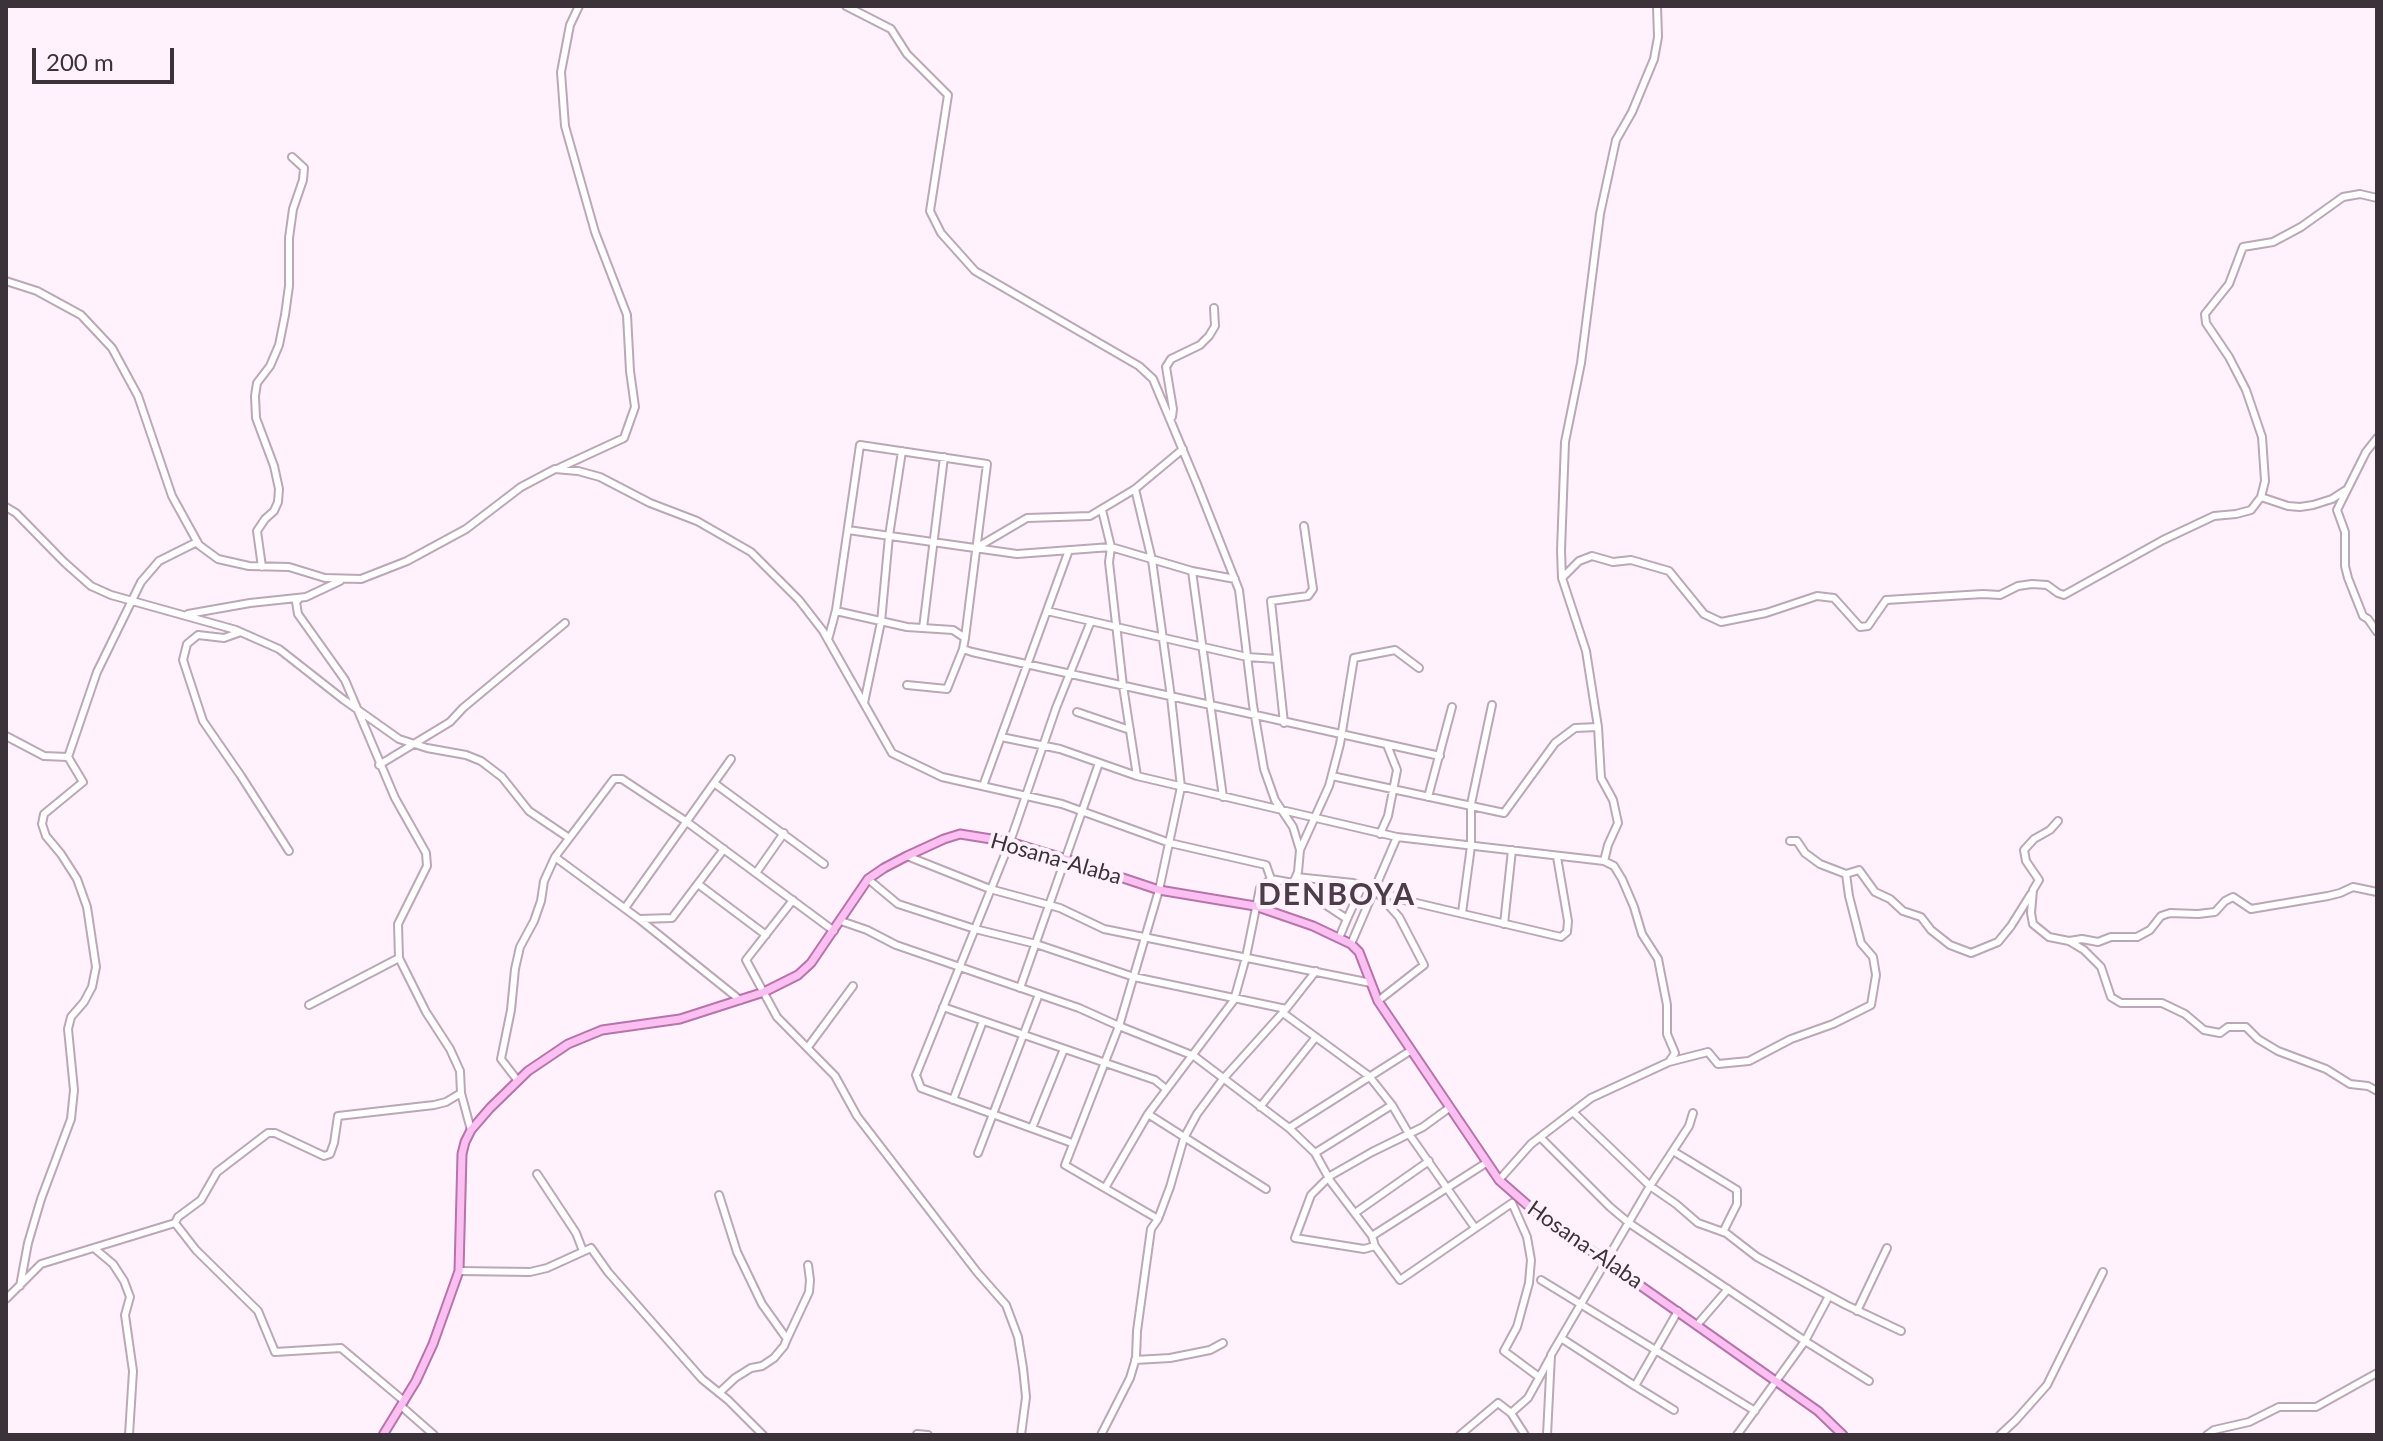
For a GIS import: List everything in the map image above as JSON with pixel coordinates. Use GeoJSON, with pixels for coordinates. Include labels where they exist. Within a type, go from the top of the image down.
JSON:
{"type":"FeatureCollection","features":[{"type":"Feature","properties":{"kind":"main road","name":"Hosana-Alaba"},"geometry":{"type":"LineString","coordinates":[[383,1435],[433,1344],[459,1271],[462,1154],[471,1130],[490,1108],[528,1071],[568,1044],[602,1030],[680,1019],[764,992],[798,975],[811,963],[868,879],[907,856],[960,834],[1010,842],[1159,890],[1255,906],[1351,944],[1359,952],[1378,1001],[1486,1163],[1514,1199],[1607,1260],[1818,1411],[1843,1435]]}},
{"type":"Feature","properties":{"kind":"street"},"geometry":{"type":"LineString","coordinates":[[6,281],[37,291],[81,315],[112,348],[138,396],[172,496],[197,542],[218,559],[249,566],[289,567],[341,580],[361,579],[407,561],[466,529],[521,487],[624,438],[635,407],[627,315],[595,232],[565,126],[561,72],[570,25],[579,6]]}},
{"type":"Feature","properties":{"kind":"street"},"geometry":{"type":"LineString","coordinates":[[846,6],[891,29],[907,54],[948,95],[930,211],[941,233],[975,271],[1139,366],[1153,379],[1239,590],[1264,769],[1275,800],[1293,827],[1300,850]]}},
{"type":"Feature","properties":{"kind":"street"},"geometry":{"type":"LineString","coordinates":[[1604,861],[1618,823],[1613,800],[1601,778],[1598,727],[1586,651],[1562,578],[1565,442],[1583,347],[1600,214],[1616,140],[1632,112],[1654,59],[1658,37],[1657,6]]}},
{"type":"Feature","properties":{"kind":"street"},"geometry":{"type":"LineString","coordinates":[[262,567],[257,531],[274,511],[279,489],[256,418],[255,396],[257,383],[270,366],[279,345],[285,315],[289,286],[289,238],[304,168],[292,157]]}},
{"type":"Feature","properties":{"kind":"street"},"geometry":{"type":"LineString","coordinates":[[1562,578],[1579,561],[1592,556],[1613,562],[1631,560],[1669,571],[1704,614],[1721,622],[1766,613],[1817,596],[1834,598],[1860,627],[1868,626],[1886,600],[2000,595],[2018,586],[2032,584],[2047,585],[2064,595],[2163,540],[2214,516],[2251,510],[2261,497],[2265,481],[2262,437],[2246,390],[2206,323],[2205,314],[2229,284],[2243,247],[2273,242],[2301,227],[2343,197],[2360,194],[2377,198]]}},
{"type":"Feature","properties":{"kind":"street"},"geometry":{"type":"LineString","coordinates":[[1171,421],[1173,409],[1166,367],[1171,359],[1200,345],[1209,336],[1215,326],[1214,308]]}},
{"type":"Feature","properties":{"kind":"street"},"geometry":{"type":"LineString","coordinates":[[2377,438],[2366,452],[2337,510],[2346,539],[2345,566],[2363,616],[2377,632]]}},
{"type":"Feature","properties":{"kind":"street"},"geometry":{"type":"LineString","coordinates":[[828,640],[836,611],[860,445],[987,464],[963,649],[947,689],[907,685]]}},
{"type":"Feature","properties":{"kind":"street"},"geometry":{"type":"LineString","coordinates":[[976,548],[1027,518],[1090,516],[1135,489],[1183,449]]}},
{"type":"Feature","properties":{"kind":"street"},"geometry":{"type":"LineString","coordinates":[[864,703],[881,622],[889,536],[902,451]]}},
{"type":"Feature","properties":{"kind":"street"},"geometry":{"type":"LineString","coordinates":[[923,628],[944,457]]}},
{"type":"Feature","properties":{"kind":"street"},"geometry":{"type":"LineString","coordinates":[[555,469],[600,477],[650,503],[697,521],[751,552],[799,600],[828,640],[892,753],[942,777],[1062,804],[1170,843],[1266,865],[1271,879]]}},
{"type":"Feature","properties":{"kind":"street"},"geometry":{"type":"LineString","coordinates":[[2261,497],[2288,506],[2313,505],[2332,499],[2349,488]]}},
{"type":"Feature","properties":{"kind":"street"},"geometry":{"type":"LineString","coordinates":[[1135,489],[1152,560],[1181,787],[1159,890],[1119,1026],[1065,1165],[1158,1219]]}},
{"type":"Feature","properties":{"kind":"street"},"geometry":{"type":"LineString","coordinates":[[6,507],[16,513],[91,586],[111,595],[240,632],[279,649],[399,739],[481,761],[502,777],[529,811],[569,838]]}},
{"type":"Feature","properties":{"kind":"street"},"geometry":{"type":"LineString","coordinates":[[1102,510],[1111,547],[1109,562],[1116,626],[1137,776]]}},
{"type":"Feature","properties":{"kind":"street"},"geometry":{"type":"LineString","coordinates":[[1284,723],[1271,601],[1308,596],[1313,589],[1304,526]]}},
{"type":"Feature","properties":{"kind":"street"},"geometry":{"type":"LineString","coordinates":[[848,530],[1017,554],[1111,547],[1192,571],[1235,579]]}},
{"type":"Feature","properties":{"kind":"street"},"geometry":{"type":"LineString","coordinates":[[20,1286],[32,1228],[71,1119],[74,1090],[68,1029],[71,1017],[92,987],[96,967],[87,907],[77,879],[46,836],[42,824],[44,814],[83,782],[68,757],[97,672],[141,582],[159,561],[197,542]]}},
{"type":"Feature","properties":{"kind":"street"},"geometry":{"type":"LineString","coordinates":[[983,786],[1069,550]]}},
{"type":"Feature","properties":{"kind":"street"},"geometry":{"type":"LineString","coordinates":[[1192,571],[1223,797]]}},
{"type":"Feature","properties":{"kind":"street"},"geometry":{"type":"LineString","coordinates":[[184,615],[306,597],[341,580]]}},
{"type":"Feature","properties":{"kind":"street"},"geometry":{"type":"LineString","coordinates":[[300,598],[296,602],[298,614],[345,680],[379,765],[426,853],[427,866],[398,924],[399,958],[460,1071],[461,1093],[471,1130]]}},
{"type":"Feature","properties":{"kind":"street"},"geometry":{"type":"LineString","coordinates":[[836,611],[881,622],[953,630],[965,638]]}},
{"type":"Feature","properties":{"kind":"street"},"geometry":{"type":"LineString","coordinates":[[1047,611],[1247,657],[1277,659]]}},
{"type":"Feature","properties":{"kind":"street"},"geometry":{"type":"LineString","coordinates":[[1072,1143],[921,1088],[916,1075],[1010,842],[1091,621]]}},
{"type":"Feature","properties":{"kind":"street"},"geometry":{"type":"LineString","coordinates":[[379,765],[450,722],[565,623]]}},
{"type":"Feature","properties":{"kind":"street"},"geometry":{"type":"LineString","coordinates":[[240,632],[224,638],[198,635],[187,644],[183,660],[203,721],[289,851]]}},
{"type":"Feature","properties":{"kind":"street"},"geometry":{"type":"LineString","coordinates":[[963,649],[1440,756]]}},
{"type":"Feature","properties":{"kind":"street"},"geometry":{"type":"LineString","coordinates":[[1294,880],[1300,850],[1332,776],[1354,658],[1395,650],[1419,668]]}},
{"type":"Feature","properties":{"kind":"street"},"geometry":{"type":"LineString","coordinates":[[1462,913],[1471,846],[1471,807],[1492,705]]}},
{"type":"Feature","properties":{"kind":"street"},"geometry":{"type":"LineString","coordinates":[[1428,797],[1452,707]]}},
{"type":"Feature","properties":{"kind":"street"},"geometry":{"type":"LineString","coordinates":[[1077,712],[1130,730]]}},
{"type":"Feature","properties":{"kind":"street"},"geometry":{"type":"LineString","coordinates":[[1332,776],[1504,813],[1555,743],[1575,728],[1598,727]]}},
{"type":"Feature","properties":{"kind":"street"},"geometry":{"type":"LineString","coordinates":[[6,736],[44,756],[68,757]]}},
{"type":"Feature","properties":{"kind":"street"},"geometry":{"type":"LineString","coordinates":[[1001,737],[1043,745],[1137,776],[1380,834],[1604,861],[1614,866],[1622,879],[1642,934],[1662,970],[1667,1034],[1675,1053],[1669,1062]]}},
{"type":"Feature","properties":{"kind":"street"},"geometry":{"type":"LineString","coordinates":[[1380,834],[1397,770],[1387,745]]}},
{"type":"Feature","properties":{"kind":"street"},"geometry":{"type":"LineString","coordinates":[[625,908],[731,759]]}},
{"type":"Feature","properties":{"kind":"street"},"geometry":{"type":"LineString","coordinates":[[1020,988],[1099,763]]}},
{"type":"Feature","properties":{"kind":"street"},"geometry":{"type":"LineString","coordinates":[[518,1081],[501,1059],[520,947],[534,921],[544,881],[555,857],[614,779],[622,779],[687,822],[834,931]]}},
{"type":"Feature","properties":{"kind":"street"},"geometry":{"type":"LineString","coordinates":[[714,783],[824,864]]}},
{"type":"Feature","properties":{"kind":"street"},"geometry":{"type":"LineString","coordinates":[[1790,841],[1797,841],[1805,853],[1820,864],[1846,874],[1859,870],[1875,892],[1890,899],[1903,911],[1921,917],[1931,930],[1950,945],[1971,953],[1998,942],[2011,926],[2039,880],[2026,861],[2024,850],[2058,821]]}},
{"type":"Feature","properties":{"kind":"street"},"geometry":{"type":"LineString","coordinates":[[756,873],[784,833]]}},
{"type":"Feature","properties":{"kind":"street"},"geometry":{"type":"LineString","coordinates":[[1351,944],[1397,837]]}},
{"type":"Feature","properties":{"kind":"street"},"geometry":{"type":"LineString","coordinates":[[639,919],[672,918],[724,849]]}},
{"type":"Feature","properties":{"kind":"street"},"geometry":{"type":"LineString","coordinates":[[1504,924],[1512,850]]}},
{"type":"Feature","properties":{"kind":"street"},"geometry":{"type":"LineString","coordinates":[[907,856],[990,889],[1050,905],[1104,929],[1371,983]]}},
{"type":"Feature","properties":{"kind":"street"},"geometry":{"type":"LineString","coordinates":[[555,857],[625,908],[740,1000]]}},
{"type":"Feature","properties":{"kind":"street"},"geometry":{"type":"LineString","coordinates":[[1105,1188],[1148,1114],[1234,1000],[1260,888],[1271,879],[1353,883],[1408,901],[1561,937],[1567,932],[1568,921],[1557,857]]}},
{"type":"Feature","properties":{"kind":"street"},"geometry":{"type":"LineString","coordinates":[[1499,1180],[1531,1144],[1600,1092],[1669,1062],[1708,1052],[1718,1064],[1749,1061],[1791,1039],[1833,1024],[1871,1005],[1876,975],[1873,957],[1861,943],[1846,874]]}},
{"type":"Feature","properties":{"kind":"street"},"geometry":{"type":"LineString","coordinates":[[868,879],[898,904],[975,929],[1036,944],[1134,977],[1284,1011],[1369,1076],[1475,1228]]}},
{"type":"Feature","properties":{"kind":"street"},"geometry":{"type":"LineString","coordinates":[[1294,880],[1347,919]]}},
{"type":"Feature","properties":{"kind":"street"},"geometry":{"type":"LineString","coordinates":[[698,884],[766,935]]}},
{"type":"Feature","properties":{"kind":"street"},"geometry":{"type":"LineString","coordinates":[[1339,938],[1362,886]]}},
{"type":"Feature","properties":{"kind":"street"},"geometry":{"type":"LineString","coordinates":[[2069,941],[2082,939],[2098,942],[2111,937],[2137,937],[2150,930],[2161,916],[2215,912],[2233,897],[2251,909],[2328,896],[2353,887],[2377,892]]}},
{"type":"Feature","properties":{"kind":"street"},"geometry":{"type":"LineString","coordinates":[[1374,890],[1399,917],[1424,965],[1378,1001]]}},
{"type":"Feature","properties":{"kind":"street"},"geometry":{"type":"LineString","coordinates":[[2033,890],[2033,924],[2049,937],[2069,941],[2084,950],[2101,967],[2111,997],[2121,1003],[2162,1003],[2185,1014],[2204,1030],[2220,1033],[2228,1027],[2246,1027],[2278,1051],[2326,1069],[2350,1084],[2368,1086],[2377,1091]]}},
{"type":"Feature","properties":{"kind":"street"},"geometry":{"type":"LineString","coordinates":[[793,900],[746,960],[777,1017],[835,1076],[857,1116],[1006,1305],[1018,1337],[1023,1368],[1026,1397],[1021,1435]]}},
{"type":"Feature","properties":{"kind":"street"},"geometry":{"type":"LineString","coordinates":[[841,921],[896,945],[1079,1008],[1194,1056],[1289,1128],[1315,1153],[1331,1182],[1372,1236],[1375,1246],[1400,1280],[1514,1199],[1531,1260],[1529,1283],[1517,1327],[1504,1351],[1539,1377]]}},
{"type":"Feature","properties":{"kind":"street"},"geometry":{"type":"LineString","coordinates":[[309,1005],[399,958]]}},
{"type":"Feature","properties":{"kind":"street"},"geometry":{"type":"LineString","coordinates":[[1101,1435],[1130,1378],[1135,1360],[1151,1229],[1170,1187],[1184,1138],[1223,1079],[1316,971]]}},
{"type":"Feature","properties":{"kind":"street"},"geometry":{"type":"LineString","coordinates":[[808,1047],[853,986]]}},
{"type":"Feature","properties":{"kind":"street"},"geometry":{"type":"LineString","coordinates":[[978,1153],[1039,994]]}},
{"type":"Feature","properties":{"kind":"street"},"geometry":{"type":"LineString","coordinates":[[943,1007],[1155,1080],[1166,1089]]}},
{"type":"Feature","properties":{"kind":"street"},"geometry":{"type":"LineString","coordinates":[[953,1100],[983,1021]]}},
{"type":"Feature","properties":{"kind":"street"},"geometry":{"type":"LineString","coordinates":[[1260,1107],[1316,1037]]}},
{"type":"Feature","properties":{"kind":"street"},"geometry":{"type":"LineString","coordinates":[[1032,1128],[1064,1049]]}},
{"type":"Feature","properties":{"kind":"street"},"geometry":{"type":"LineString","coordinates":[[1289,1128],[1410,1051]]}},
{"type":"Feature","properties":{"kind":"street"},"geometry":{"type":"LineString","coordinates":[[6,1299],[41,1264],[175,1223],[178,1217],[201,1200],[217,1172],[268,1133],[275,1133],[324,1156],[330,1154],[334,1143],[338,1116],[434,1105],[461,1093]]}},
{"type":"Feature","properties":{"kind":"street"},"geometry":{"type":"LineString","coordinates":[[1315,1153],[1392,1105]]}},
{"type":"Feature","properties":{"kind":"street"},"geometry":{"type":"LineString","coordinates":[[1375,1246],[1364,1249],[1295,1238],[1311,1195],[1330,1176],[1423,1127],[1449,1108]]}},
{"type":"Feature","properties":{"kind":"street"},"geometry":{"type":"LineString","coordinates":[[1573,1112],[1650,1186],[1698,1223],[1723,1232],[1757,1257],[1901,1331]]}},
{"type":"Feature","properties":{"kind":"street"},"geometry":{"type":"LineString","coordinates":[[1511,1413],[1528,1398],[1650,1186],[1689,1126],[1693,1113]]}},
{"type":"Feature","properties":{"kind":"street"},"geometry":{"type":"LineString","coordinates":[[1148,1114],[1266,1189]]}},
{"type":"Feature","properties":{"kind":"street"},"geometry":{"type":"LineString","coordinates":[[1540,1137],[1629,1223],[1869,1381]]}},
{"type":"Feature","properties":{"kind":"street"},"geometry":{"type":"LineString","coordinates":[[1673,1151],[1737,1190],[1737,1204],[1723,1232]]}},
{"type":"Feature","properties":{"kind":"street"},"geometry":{"type":"LineString","coordinates":[[1355,1213],[1429,1161]]}},
{"type":"Feature","properties":{"kind":"street"},"geometry":{"type":"LineString","coordinates":[[1372,1236],[1486,1163]]}},
{"type":"Feature","properties":{"kind":"street"},"geometry":{"type":"LineString","coordinates":[[537,1174],[576,1233],[583,1251]]}},
{"type":"Feature","properties":{"kind":"street"},"geometry":{"type":"LineString","coordinates":[[719,1195],[737,1252],[762,1304],[787,1339]]}},
{"type":"Feature","properties":{"kind":"street"},"geometry":{"type":"LineString","coordinates":[[175,1223],[196,1250],[258,1311],[275,1352],[341,1348],[434,1435]]}},
{"type":"Feature","properties":{"kind":"street"},"geometry":{"type":"LineString","coordinates":[[94,1248],[113,1264],[130,1297],[125,1315],[133,1371],[129,1435]]}},
{"type":"Feature","properties":{"kind":"street"},"geometry":{"type":"LineString","coordinates":[[459,1271],[530,1272],[547,1268],[591,1248],[608,1272],[702,1379],[759,1433]]}},
{"type":"Feature","properties":{"kind":"street"},"geometry":{"type":"LineString","coordinates":[[1857,1311],[1887,1248]]}},
{"type":"Feature","properties":{"kind":"street"},"geometry":{"type":"LineString","coordinates":[[719,1393],[735,1378],[774,1358],[784,1346],[809,1292],[808,1265]]}},
{"type":"Feature","properties":{"kind":"street"},"geometry":{"type":"LineString","coordinates":[[2000,1435],[2047,1385],[2103,1272]]}},
{"type":"Feature","properties":{"kind":"street"},"geometry":{"type":"LineString","coordinates":[[1541,1280],[1755,1411]]}},
{"type":"Feature","properties":{"kind":"street"},"geometry":{"type":"LineString","coordinates":[[1697,1325],[1728,1289]]}},
{"type":"Feature","properties":{"kind":"street"},"geometry":{"type":"LineString","coordinates":[[1737,1435],[1805,1341],[1829,1296]]}},
{"type":"Feature","properties":{"kind":"street"},"geometry":{"type":"LineString","coordinates":[[1635,1386],[1678,1311]]}},
{"type":"Feature","properties":{"kind":"street"},"geometry":{"type":"LineString","coordinates":[[1561,1338],[1674,1410]]}},
{"type":"Feature","properties":{"kind":"street"},"geometry":{"type":"LineString","coordinates":[[1135,1360],[1170,1358],[1210,1350],[1223,1343]]}},
{"type":"Feature","properties":{"kind":"street"},"geometry":{"type":"LineString","coordinates":[[1547,1435],[1551,1355]]}},
{"type":"Feature","properties":{"kind":"street"},"geometry":{"type":"LineString","coordinates":[[2207,1435],[2214,1430],[2249,1422],[2279,1407],[2316,1407],[2377,1373]]}},
{"type":"Feature","properties":{"kind":"street"},"geometry":{"type":"LineString","coordinates":[[1460,1435],[1498,1403],[1511,1413],[1525,1435]]}},
{"type":"Feature","properties":{"kind":"street"},"geometry":{"type":"LineString","coordinates":[[917,1434],[928,1435]]}},
{"type":"Feature","properties":{"kind":"district","name":"DENBOYA"},"geometry":{"type":"Point","coordinates":[1337,895]}}]}
